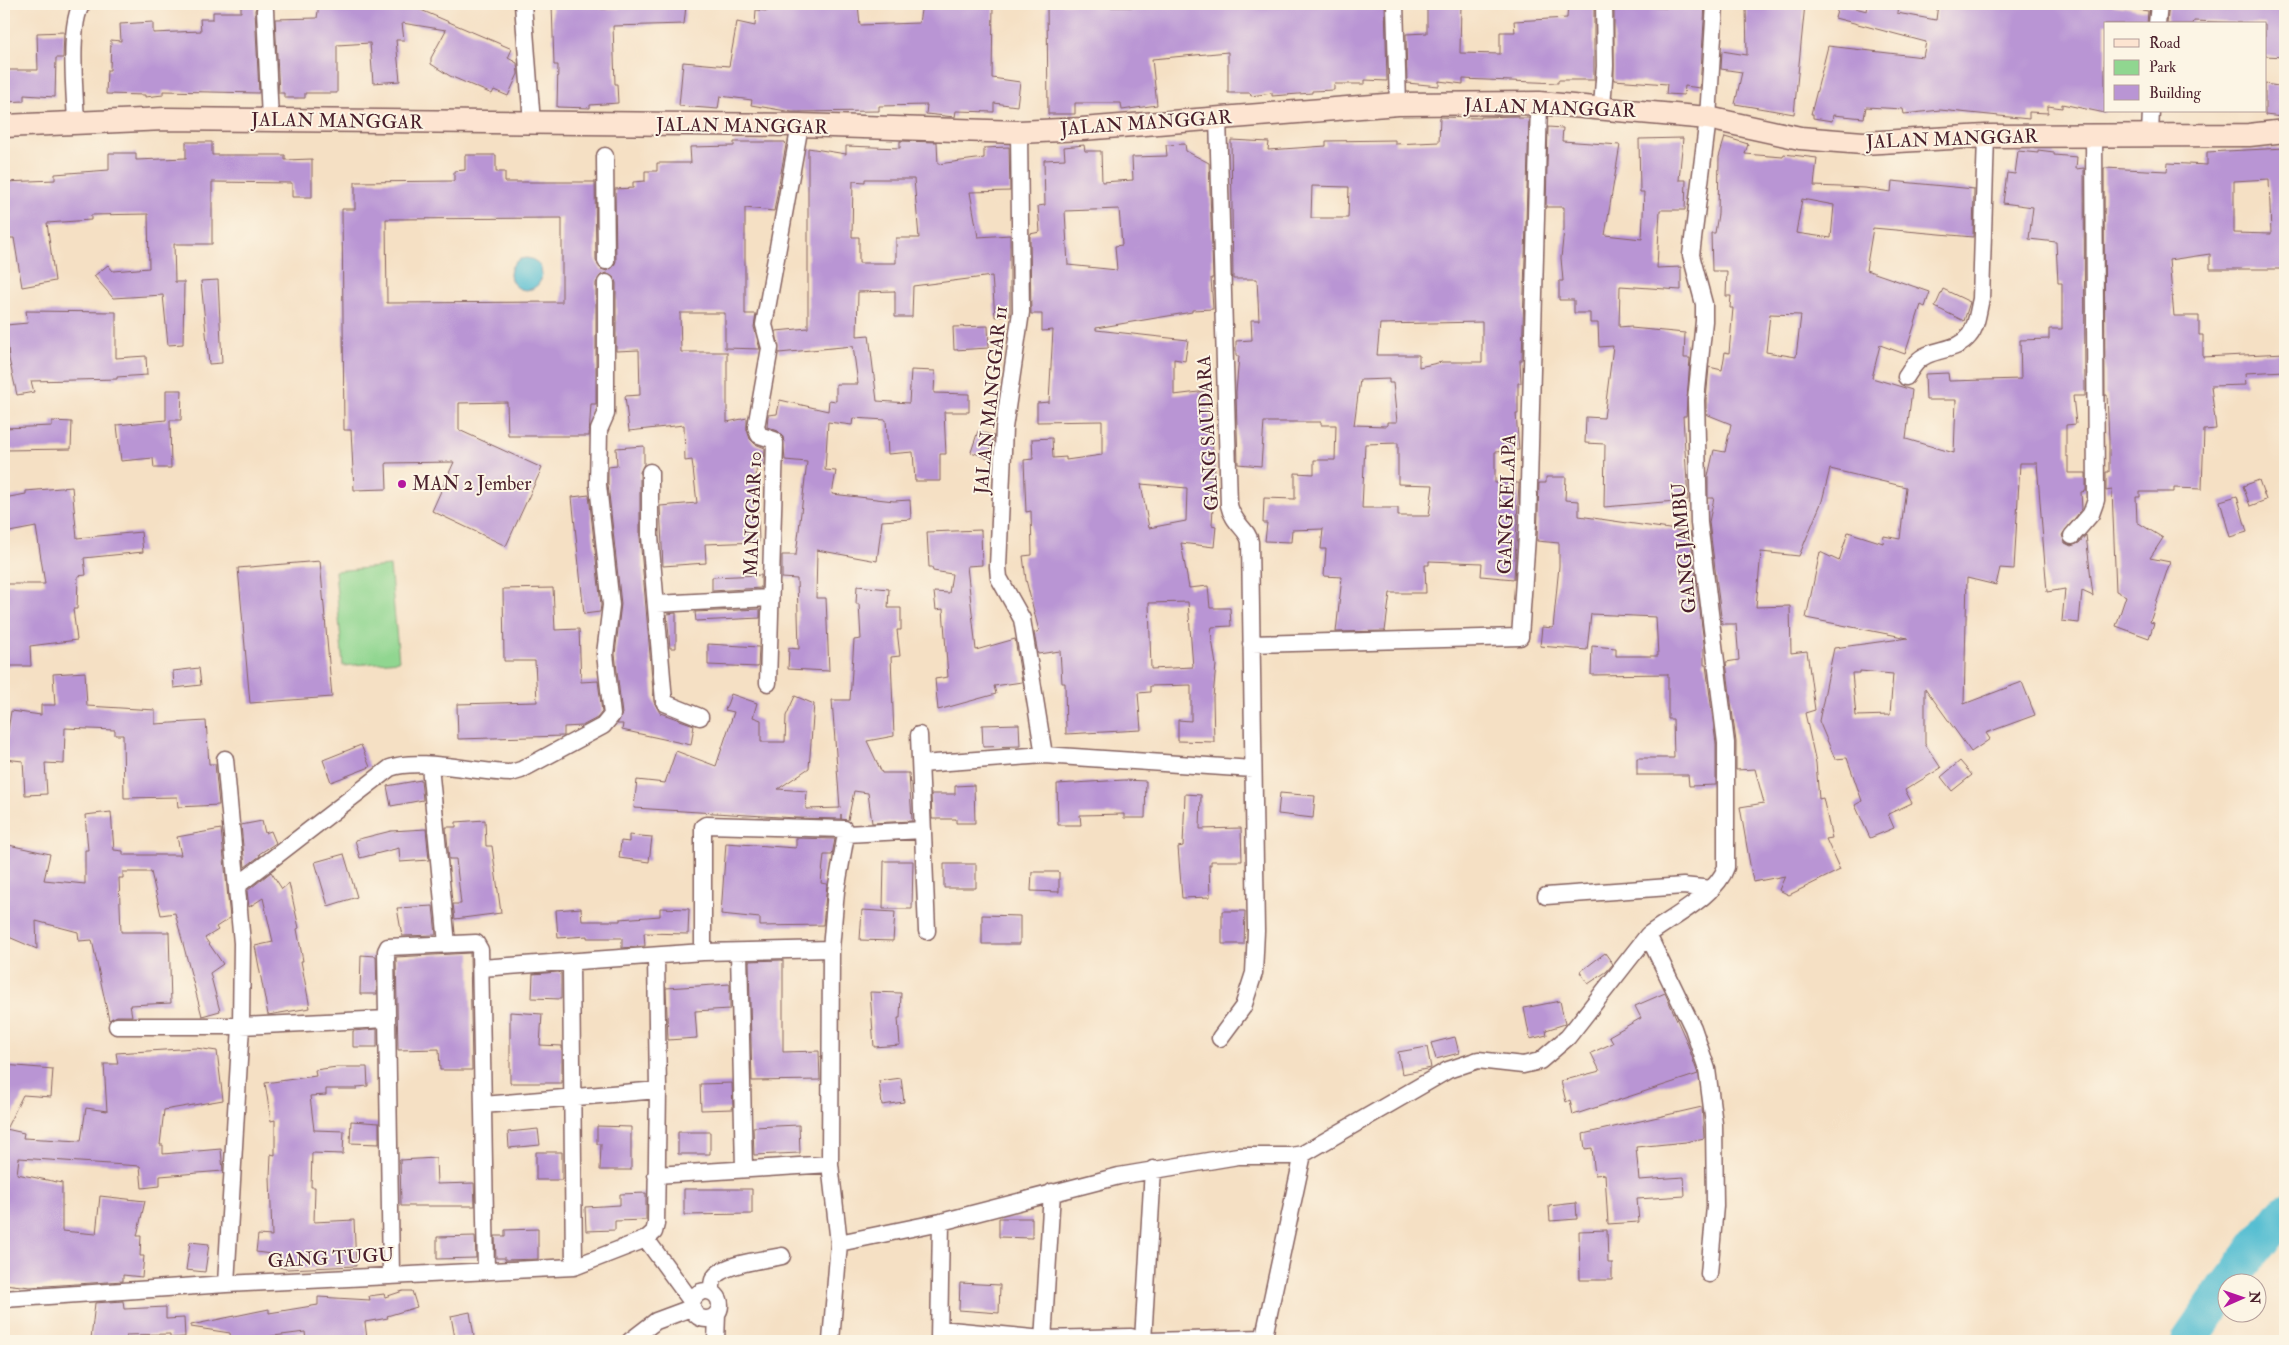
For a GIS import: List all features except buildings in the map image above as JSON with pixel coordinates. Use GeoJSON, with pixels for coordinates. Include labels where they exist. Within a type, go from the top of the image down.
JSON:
{"type":"FeatureCollection","features":[{"type":"Feature","properties":{"kind":"main road","name":"JALAN MANGGAR"},"geometry":{"type":"LineString","coordinates":[[4,126],[165,119],[800,126],[1019,132],[1082,130],[1398,104],[1539,103],[1602,107],[1708,118],[1800,138],[1863,143],[1986,136],[2094,134],[2249,135],[2285,132]]}},
{"type":"Feature","properties":{"kind":"street"},"geometry":{"type":"LineString","coordinates":[[76,122],[74,42],[78,9],[82,4]]}},
{"type":"Feature","properties":{"kind":"street"},"geometry":{"type":"LineString","coordinates":[[523,4],[532,123]]}},
{"type":"Feature","properties":{"kind":"street"},"geometry":{"type":"LineString","coordinates":[[1395,4],[1398,104]]}},
{"type":"Feature","properties":{"kind":"street"},"geometry":{"type":"LineString","coordinates":[[1602,107],[1605,66],[1604,4]]}},
{"type":"Feature","properties":{"kind":"street","name":"GANG JAMBU"},"geometry":{"type":"LineString","coordinates":[[1303,1154],[1448,1070],[1478,1060],[1523,1065],[1540,1061],[1568,1037],[1651,941],[1712,889],[1723,877],[1726,866],[1726,743],[1699,523],[1696,400],[1704,304],[1691,255],[1708,118],[1715,4]]}},
{"type":"Feature","properties":{"kind":"street"},"geometry":{"type":"LineString","coordinates":[[2158,22],[2159,4]]}},
{"type":"Feature","properties":{"kind":"street"},"geometry":{"type":"LineString","coordinates":[[265,10],[270,120]]}},
{"type":"Feature","properties":{"kind":"street","name":"GANG KELAPA"},"geometry":{"type":"LineString","coordinates":[[1251,644],[1520,637],[1528,513],[1539,103]]}},
{"type":"Feature","properties":{"kind":"street"},"geometry":{"type":"LineString","coordinates":[[2150,134],[2151,112]]}},
{"type":"Feature","properties":{"kind":"street","name":"GANG SAUDARA"},"geometry":{"type":"LineString","coordinates":[[1218,118],[1228,489],[1231,515],[1247,532],[1250,542],[1256,931],[1254,973],[1243,1007],[1220,1038]]}},
{"type":"Feature","properties":{"kind":"street","name":"MANGGAR 10"},"geometry":{"type":"LineString","coordinates":[[768,683],[775,443],[774,440],[761,437],[756,427],[770,348],[764,325],[800,126]]}},
{"type":"Feature","properties":{"kind":"street","name":"JALAN MANGGAR 11"},"geometry":{"type":"LineString","coordinates":[[1019,132],[1021,312],[1004,428],[998,567],[999,578],[1022,619],[1044,754]]}},
{"type":"Feature","properties":{"kind":"street"},"geometry":{"type":"LineString","coordinates":[[2072,536],[2091,514],[2096,500],[2094,134]]}},
{"type":"Feature","properties":{"kind":"street"},"geometry":{"type":"LineString","coordinates":[[1906,377],[1916,363],[1928,355],[1959,346],[1970,335],[1976,320],[1981,299],[1986,136]]}},
{"type":"Feature","properties":{"kind":"street"},"geometry":{"type":"LineString","coordinates":[[605,156],[606,262]]}},
{"type":"Feature","properties":{"kind":"street"},"geometry":{"type":"LineString","coordinates":[[237,886],[390,768],[398,765],[430,766],[502,773],[521,770],[603,726],[612,715],[606,654],[611,605],[598,485],[599,430],[606,410],[606,283]]}},
{"type":"Feature","properties":{"kind":"street"},"geometry":{"type":"LineString","coordinates":[[650,472],[650,536],[665,703],[700,717]]}},
{"type":"Feature","properties":{"kind":"street"},"geometry":{"type":"LineString","coordinates":[[657,604],[770,598]]}},
{"type":"Feature","properties":{"kind":"street"},"geometry":{"type":"LineString","coordinates":[[919,736],[927,931]]}},
{"type":"Feature","properties":{"kind":"street"},"geometry":{"type":"LineString","coordinates":[[921,764],[1044,754],[1253,769]]}},
{"type":"Feature","properties":{"kind":"street"},"geometry":{"type":"LineString","coordinates":[[225,759],[242,943],[241,1026],[226,1284]]}},
{"type":"Feature","properties":{"kind":"street"},"geometry":{"type":"LineString","coordinates":[[430,766],[447,944]]}},
{"type":"Feature","properties":{"kind":"street"},"geometry":{"type":"LineString","coordinates":[[703,952],[703,827],[706,825],[844,829],[846,834],[836,891],[831,949],[830,1164],[839,1236],[831,1341]]}},
{"type":"Feature","properties":{"kind":"street"},"geometry":{"type":"LineString","coordinates":[[846,834],[923,830]]}},
{"type":"Feature","properties":{"kind":"street"},"geometry":{"type":"LineString","coordinates":[[1546,896],[1688,886],[1712,889]]}},
{"type":"Feature","properties":{"kind":"street"},"geometry":{"type":"LineString","coordinates":[[1651,941],[1693,1028],[1707,1069],[1714,1124],[1715,1206],[1709,1274]]}},
{"type":"Feature","properties":{"kind":"street"},"geometry":{"type":"LineString","coordinates":[[391,1274],[387,949],[388,947],[447,944],[479,945],[481,968],[486,1271]]}},
{"type":"Feature","properties":{"kind":"street"},"geometry":{"type":"LineString","coordinates":[[481,968],[656,957],[703,952],[831,949]]}},
{"type":"Feature","properties":{"kind":"street"},"geometry":{"type":"LineString","coordinates":[[739,952],[744,1168]]}},
{"type":"Feature","properties":{"kind":"street"},"geometry":{"type":"LineString","coordinates":[[656,957],[658,1090],[656,1224],[650,1235],[699,1318],[712,1318],[717,1314]]}},
{"type":"Feature","properties":{"kind":"street"},"geometry":{"type":"LineString","coordinates":[[571,963],[574,1267]]}},
{"type":"Feature","properties":{"kind":"street"},"geometry":{"type":"LineString","coordinates":[[116,1026],[241,1026],[387,1019]]}},
{"type":"Feature","properties":{"kind":"street"},"geometry":{"type":"LineString","coordinates":[[483,1105],[658,1090]]}},
{"type":"Feature","properties":{"kind":"street"},"geometry":{"type":"LineString","coordinates":[[839,1236],[941,1222],[1052,1192],[1153,1169],[1238,1156],[1291,1156],[1303,1154],[1263,1339],[1150,1341]]}},
{"type":"Feature","properties":{"kind":"street"},"geometry":{"type":"LineString","coordinates":[[656,1174],[830,1164]]}},
{"type":"Feature","properties":{"kind":"street"},"geometry":{"type":"LineString","coordinates":[[941,1222],[939,1335],[1043,1340],[1131,1337],[1143,1341],[1153,1169]]}},
{"type":"Feature","properties":{"kind":"street"},"geometry":{"type":"LineString","coordinates":[[1043,1340],[1052,1192]]}},
{"type":"Feature","properties":{"kind":"street","name":"GANG TUGU"},"geometry":{"type":"LineString","coordinates":[[4,1299],[391,1274],[574,1267],[650,1235]]}},
{"type":"Feature","properties":{"kind":"street"},"geometry":{"type":"LineString","coordinates":[[716,1341],[719,1302],[711,1292],[713,1280],[723,1270],[782,1256]]}},
{"type":"Feature","properties":{"kind":"street"},"geometry":{"type":"LineString","coordinates":[[630,1341],[656,1321],[692,1305],[699,1292],[711,1292]]}},
{"type":"Feature","properties":{"kind":"green space"},"geometry":{"type":"Polygon","coordinates":[[[390,566],[399,661],[343,666],[335,571],[390,566]]]}},
{"type":"Feature","properties":{"kind":"water"},"geometry":{"type":"Polygon","coordinates":[[[526,258],[538,262],[542,274],[538,286],[526,290],[514,286],[510,274],[514,262],[526,258]]]}},
{"type":"Feature","properties":{"kind":"waterway"},"geometry":{"type":"LineString","coordinates":[[2238,1272],[2285,1211]]}},
{"type":"Feature","properties":{"kind":"waterway"},"geometry":{"type":"LineString","coordinates":[[2189,1341],[2216,1302]]}},
{"type":"Feature","properties":{"kind":"place","name":"MAN 2 Jember"},"geometry":{"type":"Point","coordinates":[402,484]}}]}
